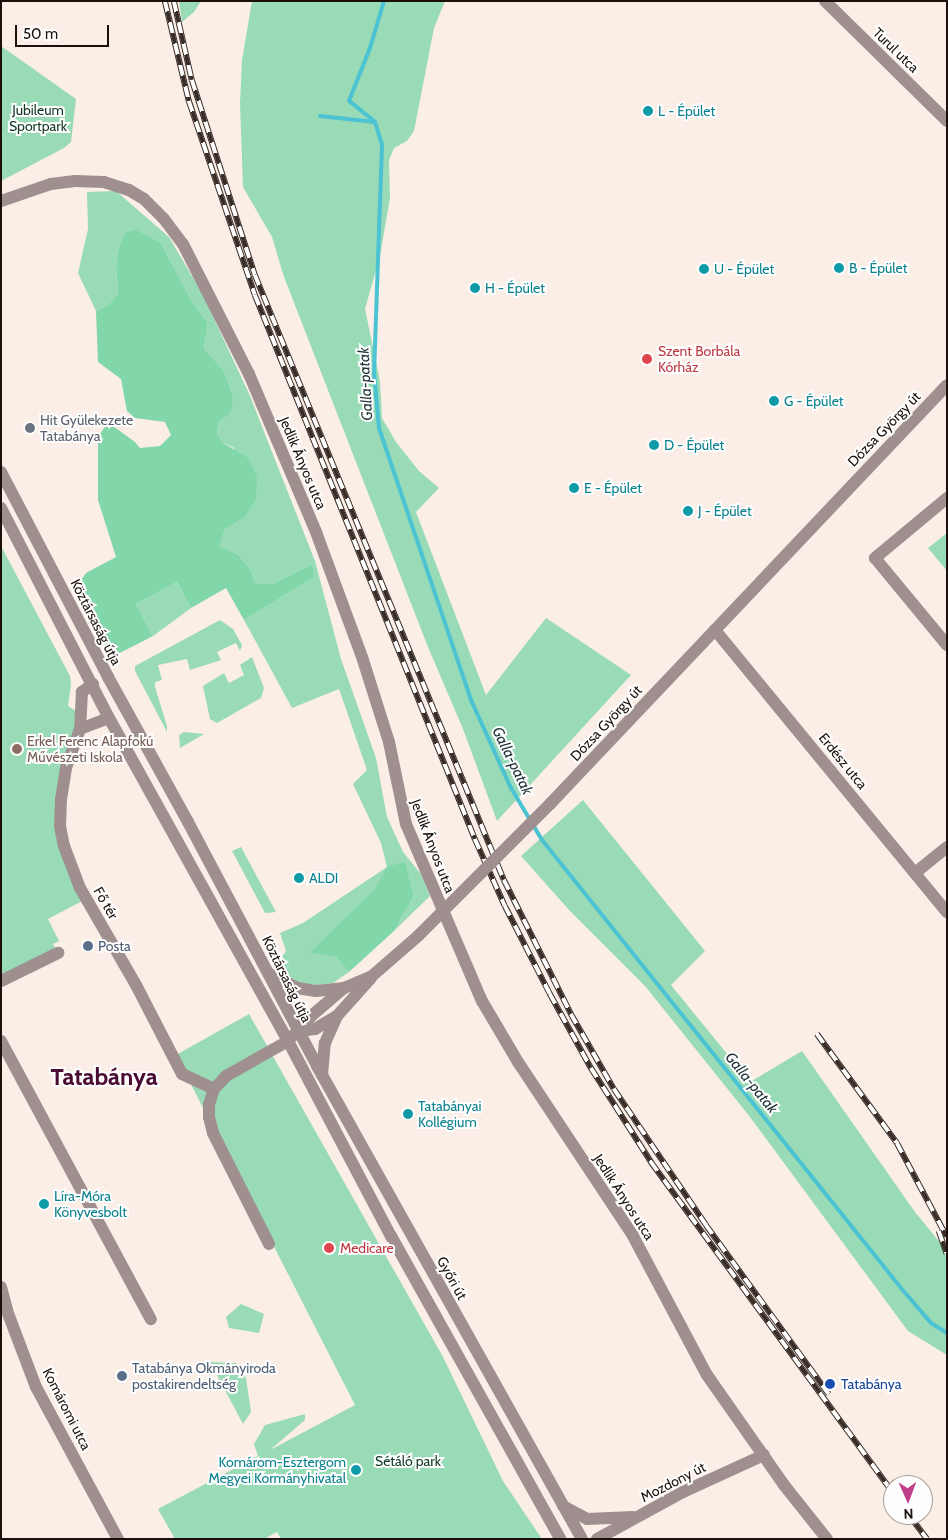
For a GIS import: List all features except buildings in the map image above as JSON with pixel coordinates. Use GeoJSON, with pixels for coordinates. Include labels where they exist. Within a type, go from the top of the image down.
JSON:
{"type":"FeatureCollection","features":[{"type":"Feature","properties":{"kind":"street","name":"Turul utca"},"geometry":{"type":"LineString","coordinates":[[825,1],[947,121]]}},
{"type":"Feature","properties":{"kind":"street","name":"Jedlik Ányos utca"},"geometry":{"type":"LineString","coordinates":[[1,201],[51,184],[74,181],[104,182],[129,190],[144,199],[164,219],[183,244],[249,374],[316,532],[363,660],[389,742],[406,824],[482,1001],[518,1062],[633,1236],[707,1375],[784,1484],[827,1539]]}},
{"type":"Feature","properties":{"kind":"street","name":"Dózsa György út"},"geometry":{"type":"LineString","coordinates":[[299,1031],[310,1017],[344,988],[372,976],[418,936],[550,804],[947,385]]}},
{"type":"Feature","properties":{"kind":"street","name":"Köztársaság útja"},"geometry":{"type":"LineString","coordinates":[[1,472],[108,677],[270,974],[299,1031],[288,1041],[109,718],[1,508]]}},
{"type":"Feature","properties":{"kind":"street"},"geometry":{"type":"LineString","coordinates":[[947,498],[875,558],[947,645]]}},
{"type":"Feature","properties":{"kind":"street","name":"Erdész utca"},"geometry":{"type":"LineString","coordinates":[[715,630],[947,912]]}},
{"type":"Feature","properties":{"kind":"street","name":"Fő tér"},"geometry":{"type":"LineString","coordinates":[[93,684],[82,692],[80,729],[66,768],[61,799],[60,826],[72,870],[182,1074],[214,1089]]}},
{"type":"Feature","properties":{"kind":"street"},"geometry":{"type":"LineString","coordinates":[[80,729],[109,718]]}},
{"type":"Feature","properties":{"kind":"street"},"geometry":{"type":"LineString","coordinates":[[915,873],[947,847]]}},
{"type":"Feature","properties":{"kind":"street"},"geometry":{"type":"LineString","coordinates":[[1,981],[58,953]]}},
{"type":"Feature","properties":{"kind":"street"},"geometry":{"type":"LineString","coordinates":[[270,974],[297,988],[316,991],[344,988]]}},
{"type":"Feature","properties":{"kind":"street"},"geometry":{"type":"LineString","coordinates":[[322,1075],[325,1043],[337,1016],[372,976]]}},
{"type":"Feature","properties":{"kind":"street"},"geometry":{"type":"LineString","coordinates":[[299,1031],[315,1029],[337,1016]]}},
{"type":"Feature","properties":{"kind":"street","name":"Győri út"},"geometry":{"type":"LineString","coordinates":[[299,1031],[582,1539]]}},
{"type":"Feature","properties":{"kind":"street"},"geometry":{"type":"LineString","coordinates":[[1,1041],[151,1319]]}},
{"type":"Feature","properties":{"kind":"street"},"geometry":{"type":"LineString","coordinates":[[269,1244],[213,1133],[209,1117],[209,1105],[214,1089],[226,1076],[288,1041],[391,1236],[560,1539]]}},
{"type":"Feature","properties":{"kind":"street","name":"Komáromi utca"},"geometry":{"type":"LineString","coordinates":[[1,1287],[9,1316],[36,1387],[118,1539]]}},
{"type":"Feature","properties":{"kind":"street","name":"Mozdony út"},"geometry":{"type":"LineString","coordinates":[[597,1539],[698,1484],[764,1455]]}},
{"type":"Feature","properties":{"kind":"street"},"geometry":{"type":"LineString","coordinates":[[563,1506],[587,1519],[638,1517]]}},
{"type":"Feature","properties":{"kind":"green space"},"geometry":{"type":"Polygon","coordinates":[[[179,1],[201,1],[194,12],[182,22],[179,1]]]}},
{"type":"Feature","properties":{"kind":"green space"},"geometry":{"type":"Polygon","coordinates":[[[252,1],[445,1],[434,28],[414,131],[407,141],[394,148],[389,160],[390,198],[380,256],[365,309],[380,381],[382,418],[396,442],[419,471],[439,488],[416,512],[486,695],[546,618],[631,675],[497,821],[463,729],[428,647],[284,277],[272,237],[243,187],[240,103],[242,60],[252,1]]]}},
{"type":"Feature","properties":{"kind":"green space","name":"Jubileum Sportpark"},"geometry":{"type":"Polygon","coordinates":[[[1,46],[76,99],[71,142],[64,148],[1,181],[1,46]]]}},
{"type":"Feature","properties":{"kind":"green space"},"geometry":{"type":"Polygon","coordinates":[[[116,191],[169,237],[202,293],[250,396],[315,561],[341,659],[376,758],[387,817],[403,852],[421,874],[430,896],[394,931],[414,896],[405,863],[387,868],[375,888],[311,953],[336,957],[349,972],[333,983],[317,985],[295,983],[286,975],[281,958],[286,951],[280,933],[303,923],[387,867],[381,843],[353,784],[367,770],[339,689],[292,708],[244,620],[315,577],[312,564],[272,584],[255,583],[251,571],[239,555],[220,546],[225,529],[244,518],[234,448],[222,442],[217,433],[219,421],[233,396],[224,371],[204,348],[208,323],[190,298],[161,243],[125,233],[119,247],[116,264],[118,294],[108,305],[96,311],[78,273],[88,229],[87,192],[116,191]]]}},
{"type":"Feature","properties":{"kind":"green space"},"geometry":{"type":"Polygon","coordinates":[[[136,230],[161,243],[190,298],[208,323],[204,348],[224,371],[233,396],[231,412],[219,421],[217,433],[222,442],[248,458],[257,477],[256,499],[244,518],[225,529],[220,546],[239,555],[251,571],[255,583],[272,584],[312,564],[315,577],[244,620],[226,588],[191,608],[177,582],[136,604],[153,636],[112,657],[74,590],[86,573],[116,557],[98,500],[98,437],[106,425],[113,426],[140,448],[160,446],[171,435],[165,422],[135,418],[127,411],[121,379],[98,362],[96,311],[108,305],[118,294],[116,264],[119,247],[125,233],[136,230]]]}},
{"type":"Feature","properties":{"kind":"green space"},"geometry":{"type":"Polygon","coordinates":[[[947,533],[947,571],[928,548],[947,533]]]}},
{"type":"Feature","properties":{"kind":"green space"},"geometry":{"type":"Polygon","coordinates":[[[1,546],[70,676],[71,685],[68,706],[79,713],[60,826],[86,899],[48,919],[59,941],[53,944],[58,953],[1,981],[1,546]]]}},
{"type":"Feature","properties":{"kind":"green space"},"geometry":{"type":"Polygon","coordinates":[[[177,582],[191,608],[153,636],[136,604],[177,582]]]}},
{"type":"Feature","properties":{"kind":"green space"},"geometry":{"type":"Polygon","coordinates":[[[220,620],[233,629],[242,645],[240,651],[236,643],[217,652],[221,660],[190,670],[187,659],[158,665],[162,680],[155,682],[155,687],[167,726],[167,732],[135,671],[135,666],[220,620]]]}},
{"type":"Feature","properties":{"kind":"green space"},"geometry":{"type":"Polygon","coordinates":[[[252,657],[264,688],[261,698],[217,723],[210,719],[203,686],[224,673],[229,683],[244,675],[240,665],[252,657]]]}},
{"type":"Feature","properties":{"kind":"green space"},"geometry":{"type":"Polygon","coordinates":[[[184,732],[204,734],[180,748],[179,735],[184,732]]]}},
{"type":"Feature","properties":{"kind":"green space"},"geometry":{"type":"Polygon","coordinates":[[[583,800],[705,951],[671,985],[750,1082],[802,1051],[915,1212],[947,1251],[947,1355],[908,1331],[750,1117],[645,986],[570,911],[521,856],[583,800]]]}},
{"type":"Feature","properties":{"kind":"green space"},"geometry":{"type":"Polygon","coordinates":[[[241,847],[276,912],[265,913],[232,851],[241,847]]]}},
{"type":"Feature","properties":{"kind":"green space"},"geometry":{"type":"Polygon","coordinates":[[[405,862],[414,896],[394,931],[349,972],[336,957],[310,953],[375,888],[387,867],[405,862]]]}},
{"type":"Feature","properties":{"kind":"green space","name":"Sétáló park"},"geometry":{"type":"Polygon","coordinates":[[[249,1014],[443,1357],[503,1481],[542,1539],[281,1539],[277,1532],[264,1539],[175,1539],[158,1509],[258,1456],[254,1444],[265,1425],[305,1414],[305,1420],[270,1450],[355,1405],[176,1055],[249,1014]]]}},
{"type":"Feature","properties":{"kind":"green space"},"geometry":{"type":"Polygon","coordinates":[[[241,1304],[264,1314],[259,1333],[229,1328],[226,1317],[241,1304]]]}},
{"type":"Feature","properties":{"kind":"green space"},"geometry":{"type":"Polygon","coordinates":[[[210,1362],[236,1363],[246,1378],[251,1412],[243,1424],[210,1362]]]}},
{"type":"Feature","properties":{"kind":"waterway"},"geometry":{"type":"LineString","coordinates":[[374,121],[349,101],[370,48],[384,1]]}},
{"type":"Feature","properties":{"kind":"waterway","name":"Galla-patak"},"geometry":{"type":"LineString","coordinates":[[320,116],[375,122],[382,145],[374,372],[379,428],[471,700],[511,788],[542,840],[901,1288],[931,1323],[947,1333]]}},
{"type":"Feature","properties":{"kind":"railway"},"geometry":{"type":"LineString","coordinates":[[165,1],[189,101],[255,295],[475,839],[505,906],[550,994],[591,1068],[651,1162],[883,1479]]}},
{"type":"Feature","properties":{"kind":"railway"},"geometry":{"type":"LineString","coordinates":[[174,1],[192,80],[255,275],[504,880],[571,1014],[614,1089],[706,1225],[829,1394]]}},
{"type":"Feature","properties":{"kind":"railway"},"geometry":{"type":"LineString","coordinates":[[817,1034],[897,1143],[947,1237]]}},
{"type":"Feature","properties":{"kind":"railway"},"geometry":{"type":"LineString","coordinates":[[939,1231],[947,1254]]}},
{"type":"Feature","properties":{"kind":"railway"},"geometry":{"type":"LineString","coordinates":[[916,1525],[927,1539]]}},
{"type":"Feature","properties":{"kind":"place","name":"L - Épület"},"geometry":{"type":"Point","coordinates":[648,111]}},
{"type":"Feature","properties":{"kind":"place","name":"B - Épület"},"geometry":{"type":"Point","coordinates":[839,268]}},
{"type":"Feature","properties":{"kind":"place","name":"U - Épület"},"geometry":{"type":"Point","coordinates":[704,269]}},
{"type":"Feature","properties":{"kind":"place","name":"H - Épület"},"geometry":{"type":"Point","coordinates":[475,288]}},
{"type":"Feature","properties":{"kind":"place","name":"Szent Borbála Kórház"},"geometry":{"type":"Point","coordinates":[647,359]}},
{"type":"Feature","properties":{"kind":"place","name":"G - Épület"},"geometry":{"type":"Point","coordinates":[774,401]}},
{"type":"Feature","properties":{"kind":"place","name":"Hit Gyülekezete Tatabánya"},"geometry":{"type":"Point","coordinates":[30,428]}},
{"type":"Feature","properties":{"kind":"place","name":"D - Épület"},"geometry":{"type":"Point","coordinates":[654,445]}},
{"type":"Feature","properties":{"kind":"place","name":"E - Épület"},"geometry":{"type":"Point","coordinates":[574,488]}},
{"type":"Feature","properties":{"kind":"place","name":"J - Épület"},"geometry":{"type":"Point","coordinates":[688,511]}},
{"type":"Feature","properties":{"kind":"place","name":"Erkel Ferenc Alapfokú Művészeti Iskola"},"geometry":{"type":"Point","coordinates":[17,749]}},
{"type":"Feature","properties":{"kind":"place","name":"ALDI"},"geometry":{"type":"Point","coordinates":[299,878]}},
{"type":"Feature","properties":{"kind":"place","name":"Posta"},"geometry":{"type":"Point","coordinates":[88,946]}},
{"type":"Feature","properties":{"kind":"place","name":"Tatabányai Kollégium"},"geometry":{"type":"Point","coordinates":[408,1114]}},
{"type":"Feature","properties":{"kind":"place","name":"Líra-Móra Könyvesbolt"},"geometry":{"type":"Point","coordinates":[44,1204]}},
{"type":"Feature","properties":{"kind":"place","name":"Medicare"},"geometry":{"type":"Point","coordinates":[329,1248]}},
{"type":"Feature","properties":{"kind":"place","name":"Tatabánya Okmányiroda postakirendeltség"},"geometry":{"type":"Point","coordinates":[122,1376]}},
{"type":"Feature","properties":{"kind":"place","name":"Tatabánya"},"geometry":{"type":"Point","coordinates":[830,1384]}},
{"type":"Feature","properties":{"kind":"place","name":"Komárom-Esztergom Megyei Kormányhivatal"},"geometry":{"type":"Point","coordinates":[356,1470]}},
{"type":"Feature","properties":{"kind":"district","name":"Tatabánya"},"geometry":{"type":"Point","coordinates":[104,1077]}}]}
